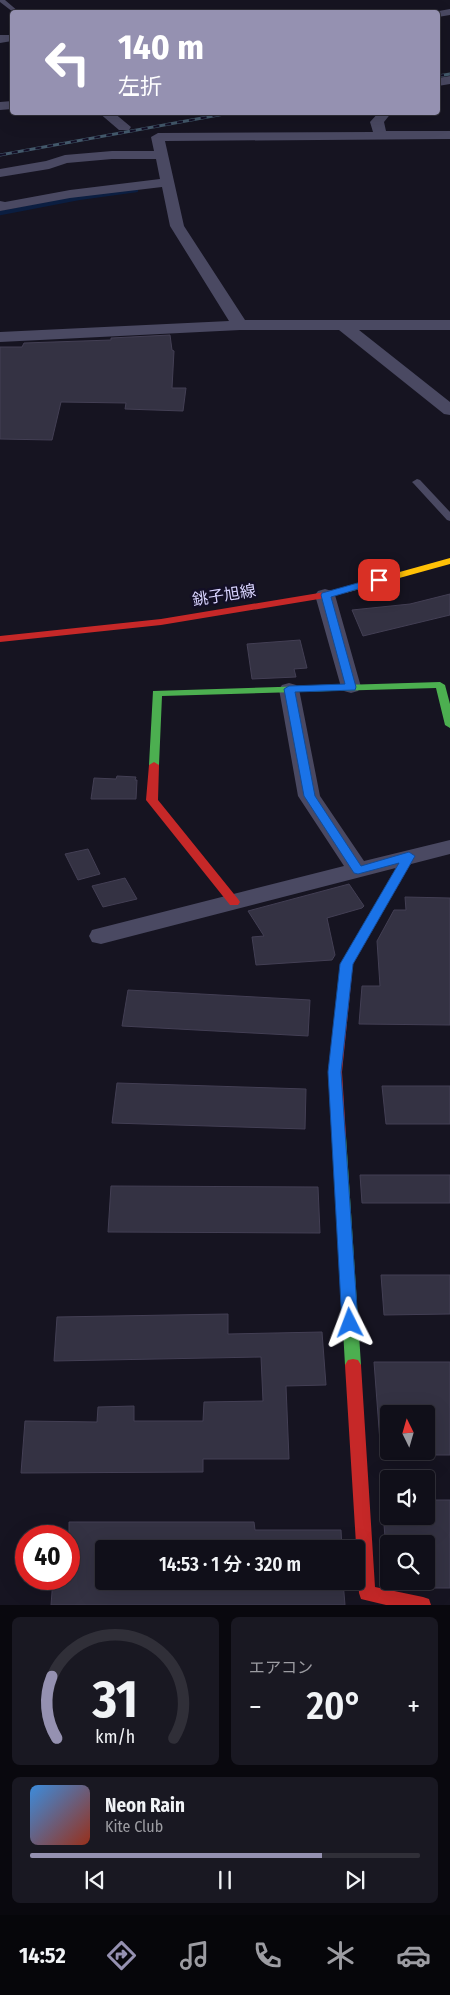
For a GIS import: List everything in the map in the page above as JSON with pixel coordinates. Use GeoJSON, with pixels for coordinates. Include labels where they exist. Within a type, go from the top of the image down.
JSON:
{"type":"FeatureCollection","features":[{"type":"Feature","properties":{"kind":"street"},"geometry":{"type":"LineString","coordinates":[[108,115],[124,127]]}},
{"type":"Feature","properties":{"kind":"street"},"geometry":{"type":"LineString","coordinates":[[380,134],[377,122],[383,115]]}},
{"type":"Feature","properties":{"kind":"street"},"geometry":{"type":"LineString","coordinates":[[240,325],[177,226],[158,137],[450,135]]}},
{"type":"Feature","properties":{"kind":"street"},"geometry":{"type":"LineString","coordinates":[[0,173],[49,165],[66,159],[112,155],[162,154]]}},
{"type":"Feature","properties":{"kind":"street"},"geometry":{"type":"LineString","coordinates":[[0,205],[2,207],[70,194],[167,182]]}},
{"type":"Feature","properties":{"kind":"street"},"geometry":{"type":"LineString","coordinates":[[342,324],[450,410]]}},
{"type":"Feature","properties":{"kind":"street"},"geometry":{"type":"LineString","coordinates":[[0,337],[240,325],[450,325]]}},
{"type":"Feature","properties":{"kind":"street","name":"銚子旭線"},"geometry":{"type":"LineString","coordinates":[[0,639],[161,622],[326,595],[450,561]]}},
{"type":"Feature","properties":{"kind":"street"},"geometry":{"type":"LineString","coordinates":[[326,595],[351,687]]}},
{"type":"Feature","properties":{"kind":"street"},"geometry":{"type":"LineString","coordinates":[[234,902],[152,800],[157,693],[440,685],[450,725]]}},
{"type":"Feature","properties":{"kind":"street"},"geometry":{"type":"LineString","coordinates":[[289,689],[310,796],[358,870]]}},
{"type":"Feature","properties":{"kind":"street"},"geometry":{"type":"LineString","coordinates":[[102,936],[450,847]]}},
{"type":"Feature","properties":{"kind":"street"},"geometry":{"type":"LineString","coordinates":[[409,856],[347,964],[335,1072],[367,1594],[423,1605]]}},
{"type":"Feature","properties":{"kind":"lane"},"geometry":{"type":"LineString","coordinates":[[2,1],[12,0]]}},
{"type":"Feature","properties":{"kind":"lane"},"geometry":{"type":"LineString","coordinates":[[2,1],[13,10]]}},
{"type":"Feature","properties":{"kind":"lane"},"geometry":{"type":"LineString","coordinates":[[417,482],[450,518]]}},
{"type":"Feature","properties":{"kind":"building"},"geometry":{"type":"Polygon","coordinates":[[[170,335],[172,350],[174,351],[172,388],[186,388],[183,411],[125,409],[126,403],[61,402],[52,440],[0,439],[0,347],[22,347],[24,343],[111,340],[111,338],[170,335]]]}},
{"type":"Feature","properties":{"kind":"building"},"geometry":{"type":"Polygon","coordinates":[[[450,594],[450,615],[363,636],[352,610],[410,604],[450,594]]]}},
{"type":"Feature","properties":{"kind":"building"},"geometry":{"type":"Polygon","coordinates":[[[300,640],[307,668],[294,669],[296,677],[252,679],[247,644],[300,640]]]}},
{"type":"Feature","properties":{"kind":"building"},"geometry":{"type":"Polygon","coordinates":[[[117,776],[136,777],[136,799],[91,799],[94,778],[116,779],[117,776]]]}},
{"type":"Feature","properties":{"kind":"building"},"geometry":{"type":"Polygon","coordinates":[[[88,849],[100,874],[78,880],[65,854],[88,849]]]}},
{"type":"Feature","properties":{"kind":"building"},"geometry":{"type":"Polygon","coordinates":[[[125,878],[137,899],[103,907],[92,886],[125,878]]]}},
{"type":"Feature","properties":{"kind":"building"},"geometry":{"type":"Polygon","coordinates":[[[349,884],[364,906],[327,918],[335,955],[332,960],[256,965],[252,937],[264,936],[248,911],[349,884]]]}},
{"type":"Feature","properties":{"kind":"building"},"geometry":{"type":"Polygon","coordinates":[[[405,897],[450,898],[450,1025],[359,1024],[362,986],[380,986],[377,941],[394,910],[406,910],[405,897]]]}},
{"type":"Feature","properties":{"kind":"building"},"geometry":{"type":"Polygon","coordinates":[[[128,990],[310,1000],[308,1036],[122,1026],[128,990]]]}},
{"type":"Feature","properties":{"kind":"building"},"geometry":{"type":"Polygon","coordinates":[[[117,1083],[306,1089],[305,1129],[112,1123],[117,1083]]]}},
{"type":"Feature","properties":{"kind":"building"},"geometry":{"type":"Polygon","coordinates":[[[382,1086],[450,1086],[450,1124],[386,1124],[382,1086]]]}},
{"type":"Feature","properties":{"kind":"building"},"geometry":{"type":"Polygon","coordinates":[[[360,1175],[450,1175],[450,1203],[362,1203],[360,1175]]]}},
{"type":"Feature","properties":{"kind":"building"},"geometry":{"type":"Polygon","coordinates":[[[111,1186],[318,1187],[320,1233],[108,1232],[111,1186]]]}},
{"type":"Feature","properties":{"kind":"building"},"geometry":{"type":"Polygon","coordinates":[[[381,1275],[450,1275],[450,1314],[384,1315],[381,1275]]]}},
{"type":"Feature","properties":{"kind":"building"},"geometry":{"type":"Polygon","coordinates":[[[228,1314],[228,1334],[322,1332],[326,1385],[286,1386],[289,1459],[203,1459],[203,1472],[21,1473],[25,1421],[97,1422],[98,1407],[134,1406],[134,1421],[203,1421],[204,1402],[263,1401],[261,1357],[54,1361],[57,1317],[228,1314]]]}},
{"type":"Feature","properties":{"kind":"building"},"geometry":{"type":"Polygon","coordinates":[[[374,1362],[450,1362],[450,1455],[435,1455],[435,1405],[380,1405],[380,1442],[374,1362]]]}},
{"type":"Feature","properties":{"kind":"building"},"geometry":{"type":"Polygon","coordinates":[[[435,1500],[450,1500],[450,1588],[435,1588],[435,1535],[385,1535],[384,1525],[435,1525],[435,1500]]]}},
{"type":"Feature","properties":{"kind":"building"},"geometry":{"type":"Polygon","coordinates":[[[69,1522],[254,1522],[255,1530],[341,1530],[342,1540],[95,1540],[95,1590],[344,1590],[345,1605],[51,1605],[52,1590],[80,1590],[80,1525],[69,1525],[69,1522]]]}},
{"type":"Feature","properties":{"kind":"waterway"},"geometry":{"type":"LineString","coordinates":[[0,213],[78,198],[136,190]]}},
{"type":"Feature","properties":{"kind":"railway"},"geometry":{"type":"LineString","coordinates":[[440,76],[450,74]]}},
{"type":"Feature","properties":{"kind":"railway"},"geometry":{"type":"LineString","coordinates":[[0,155],[219,115]]}},
{"type":"Feature","properties":{"kind":"traffic: fast"},"geometry":{"type":"LineString","coordinates":[[154,765],[157,693],[440,685],[450,725]]}},
{"type":"Feature","properties":{"kind":"traffic: fast"},"geometry":{"type":"LineString","coordinates":[[339,1136],[353,1365]]}},
{"type":"Feature","properties":{"kind":"traffic: slow"},"geometry":{"type":"LineString","coordinates":[[345,590],[450,561]]}},
{"type":"Feature","properties":{"kind":"traffic: jam"},"geometry":{"type":"LineString","coordinates":[[0,639],[161,622],[345,590]]}},
{"type":"Feature","properties":{"kind":"traffic: jam"},"geometry":{"type":"LineString","coordinates":[[154,765],[152,800],[234,902]]}},
{"type":"Feature","properties":{"kind":"traffic: jam"},"geometry":{"type":"LineString","coordinates":[[339,1136],[335,1072],[347,964],[409,856]]}},
{"type":"Feature","properties":{"kind":"traffic: jam"},"geometry":{"type":"LineString","coordinates":[[353,1365],[367,1593],[423,1605]]}},
{"type":"Feature","properties":{"kind":"route"},"geometry":{"type":"LineString","coordinates":[[350,1323],[335,1072],[347,964],[409,856],[358,870],[310,796],[289,689],[351,687],[326,595],[379,580]]}}]}
